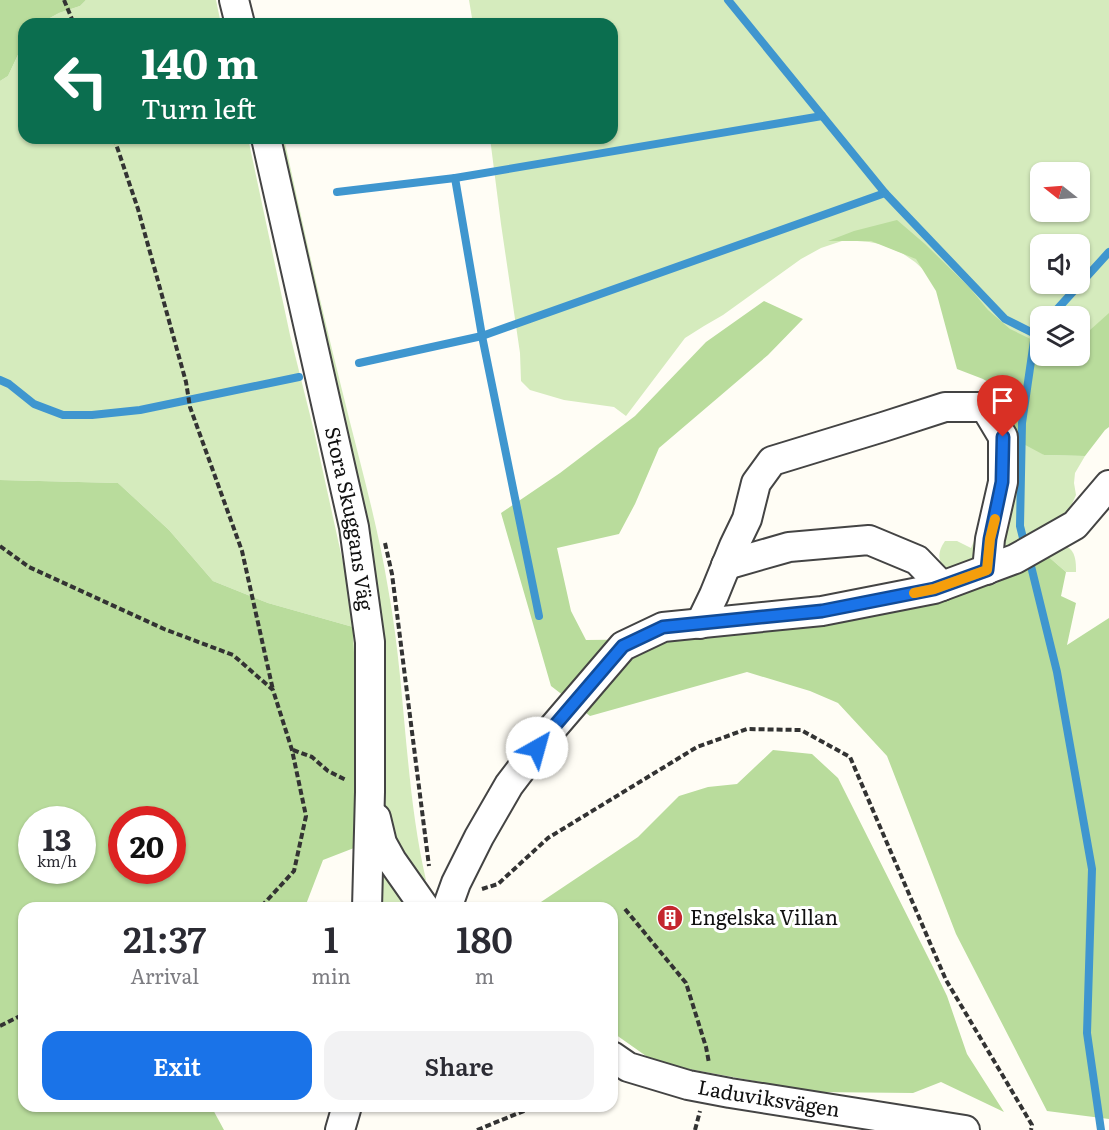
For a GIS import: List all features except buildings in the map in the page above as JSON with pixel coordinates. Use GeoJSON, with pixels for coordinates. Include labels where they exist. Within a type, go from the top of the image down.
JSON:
{"type":"FeatureCollection","features":[{"type":"Feature","properties":{"kind":"street"},"geometry":{"type":"LineString","coordinates":[[234,0],[238,18]]}},
{"type":"Feature","properties":{"kind":"street","name":"Stora Skuggans Väg"},"geometry":{"type":"LineString","coordinates":[[267,144],[354,527],[370,642],[367,902]]}},
{"type":"Feature","properties":{"kind":"street"},"geometry":{"type":"LineString","coordinates":[[700,624],[747,519],[756,483],[772,460],[945,407],[986,407],[1003,437],[1002,482],[990,539],[987,570]]}},
{"type":"Feature","properties":{"kind":"street"},"geometry":{"type":"LineString","coordinates":[[449,902],[479,837],[509,785],[551,730],[623,646],[663,627],[822,611],[934,589],[1015,559],[1075,525],[1109,485]]}},
{"type":"Feature","properties":{"kind":"street"},"geometry":{"type":"LineString","coordinates":[[726,565],[789,547],[869,540],[917,560],[942,586]]}},
{"type":"Feature","properties":{"kind":"street"},"geometry":{"type":"LineString","coordinates":[[370,792],[382,843],[421,902]]}},
{"type":"Feature","properties":{"kind":"street","name":"Laduviksvägen"},"geometry":{"type":"LineString","coordinates":[[618,1060],[628,1067],[688,1085],[965,1130]]}},
{"type":"Feature","properties":{"kind":"street"},"geometry":{"type":"LineString","coordinates":[[340,1130],[345,1112]]}},
{"type":"Feature","properties":{"kind":"path"},"geometry":{"type":"LineString","coordinates":[[64,0],[72,18]]}},
{"type":"Feature","properties":{"kind":"path"},"geometry":{"type":"LineString","coordinates":[[116,144],[138,209],[186,382],[190,407],[242,551],[273,690],[292,750],[306,816],[294,871],[266,902]]}},
{"type":"Feature","properties":{"kind":"path"},"geometry":{"type":"LineString","coordinates":[[0,546],[29,567],[164,629],[233,655],[273,690]]}},
{"type":"Feature","properties":{"kind":"path"},"geometry":{"type":"LineString","coordinates":[[480,889],[498,884],[548,838],[697,747],[747,729],[801,730],[850,757],[946,980],[1032,1125],[1031,1130]]}},
{"type":"Feature","properties":{"kind":"path"},"geometry":{"type":"LineString","coordinates":[[292,750],[312,757],[328,771],[370,792]]}},
{"type":"Feature","properties":{"kind":"path"},"geometry":{"type":"LineString","coordinates":[[625,909],[686,983],[706,1047],[709,1063],[706,1088]]}},
{"type":"Feature","properties":{"kind":"path"},"geometry":{"type":"LineString","coordinates":[[0,1026],[18,1017]]}},
{"type":"Feature","properties":{"kind":"path"},"geometry":{"type":"LineString","coordinates":[[477,1130],[521,1112]]}},
{"type":"Feature","properties":{"kind":"green space"},"geometry":{"type":"Polygon","coordinates":[[[0,0],[86,0],[80,6],[50,18],[18,18],[18,55],[8,76],[0,81],[0,0]]]}},
{"type":"Feature","properties":{"kind":"green space"},"geometry":{"type":"Polygon","coordinates":[[[86,0],[216,0],[220,18],[50,18],[80,6],[86,0]]]}},
{"type":"Feature","properties":{"kind":"green space"},"geometry":{"type":"Polygon","coordinates":[[[469,0],[1109,0],[1109,338],[1090,351],[1090,306],[1030,306],[1030,355],[938,292],[926,272],[902,253],[880,244],[845,240],[821,248],[801,259],[723,315],[685,338],[626,416],[614,407],[564,400],[530,390],[521,381],[520,353],[491,144],[618,144],[618,18],[472,18],[469,0]]]}},
{"type":"Feature","properties":{"kind":"green space"},"geometry":{"type":"Polygon","coordinates":[[[18,55],[18,144],[249,144],[290,335],[351,599],[353,627],[268,603],[213,581],[169,530],[118,483],[0,480],[0,81],[8,76],[18,55]]]}},
{"type":"Feature","properties":{"kind":"green space"},"geometry":{"type":"Polygon","coordinates":[[[271,144],[285,144],[319,296],[384,563],[394,624],[413,808],[426,880],[420,883],[410,875],[381,809],[377,709],[271,144]]]}},
{"type":"Feature","properties":{"kind":"green space"},"geometry":{"type":"Polygon","coordinates":[[[897,220],[969,287],[988,310],[1010,329],[1030,339],[1030,366],[1090,366],[1090,330],[1109,313],[1109,427],[1085,456],[1044,455],[1016,440],[1011,416],[1000,389],[983,379],[957,369],[936,291],[916,259],[871,241],[828,241],[854,231],[897,220]]]}},
{"type":"Feature","properties":{"kind":"green space"},"geometry":{"type":"Polygon","coordinates":[[[764,301],[803,319],[768,355],[659,448],[635,504],[619,534],[557,548],[571,611],[586,640],[681,639],[816,627],[880,603],[955,593],[995,584],[1043,552],[1066,572],[1061,596],[1076,603],[1067,645],[1109,618],[1109,1119],[1047,1111],[956,934],[887,756],[838,703],[810,691],[747,672],[590,716],[551,686],[501,513],[560,473],[635,416],[706,342],[764,301]]]}},
{"type":"Feature","properties":{"kind":"green space"},"geometry":{"type":"Polygon","coordinates":[[[1045,366],[1069,366],[1057,374],[1045,366]]]}},
{"type":"Feature","properties":{"kind":"green space"},"geometry":{"type":"Polygon","coordinates":[[[1014,429],[1044,455],[1085,456],[1075,473],[1076,495],[1068,513],[1002,550],[1014,429]]]}},
{"type":"Feature","properties":{"kind":"green space"},"geometry":{"type":"Polygon","coordinates":[[[0,480],[118,483],[169,530],[213,581],[268,603],[353,627],[358,756],[354,848],[323,860],[307,902],[18,902],[18,1112],[214,1112],[224,1130],[0,1130],[0,480]]]}},
{"type":"Feature","properties":{"kind":"green space"},"geometry":{"type":"Polygon","coordinates":[[[978,531],[979,561],[948,569],[941,563],[939,556],[945,541],[957,541],[971,548],[978,531]]]}},
{"type":"Feature","properties":{"kind":"green space"},"geometry":{"type":"Polygon","coordinates":[[[1066,546],[1074,554],[1076,572],[1066,572],[1043,552],[1066,546]]]}},
{"type":"Feature","properties":{"kind":"green space"},"geometry":{"type":"Polygon","coordinates":[[[773,750],[812,754],[838,778],[947,996],[967,1054],[1004,1112],[941,1082],[913,1093],[814,1092],[656,1063],[618,1036],[618,902],[541,902],[638,837],[679,796],[708,787],[737,784],[773,750]]]}},
{"type":"Feature","properties":{"kind":"green space"},"geometry":{"type":"Polygon","coordinates":[[[379,872],[388,874],[409,902],[374,902],[379,872]]]}},
{"type":"Feature","properties":{"kind":"waterway"},"geometry":{"type":"LineString","coordinates":[[728,0],[885,193]]}},
{"type":"Feature","properties":{"kind":"waterway"},"geometry":{"type":"LineString","coordinates":[[455,178],[822,116]]}},
{"type":"Feature","properties":{"kind":"waterway"},"geometry":{"type":"LineString","coordinates":[[337,192],[455,178],[482,336],[539,616]]}},
{"type":"Feature","properties":{"kind":"waterway"},"geometry":{"type":"LineString","coordinates":[[359,363],[482,336],[885,193],[1005,319],[1030,332]]}},
{"type":"Feature","properties":{"kind":"waterway"},"geometry":{"type":"LineString","coordinates":[[1060,306],[1109,252]]}},
{"type":"Feature","properties":{"kind":"waterway"},"geometry":{"type":"LineString","coordinates":[[1025,546],[1020,526],[1022,423],[1030,366]]}},
{"type":"Feature","properties":{"kind":"waterway"},"geometry":{"type":"LineString","coordinates":[[0,380],[9,384],[34,404],[63,415],[92,415],[140,410],[299,377]]}},
{"type":"Feature","properties":{"kind":"waterway"},"geometry":{"type":"LineString","coordinates":[[1030,562],[1057,672],[1092,869],[1087,1033],[1101,1130]]}},
{"type":"Feature","properties":{"kind":"slow traffic"},"geometry":{"type":"LineString","coordinates":[[914,593],[934,589],[987,570],[990,539],[995,519]]}},
{"type":"Feature","properties":{"kind":"place","name":"Engelska Villan"},"geometry":{"type":"Point","coordinates":[670,918]}},
{"type":"Feature","properties":{"kind":"route"},"geometry":{"type":"LineString","coordinates":[[537,748],[623,646],[663,627],[822,611],[934,589],[987,570],[990,539],[1002,482],[1003,437]]}}]}
